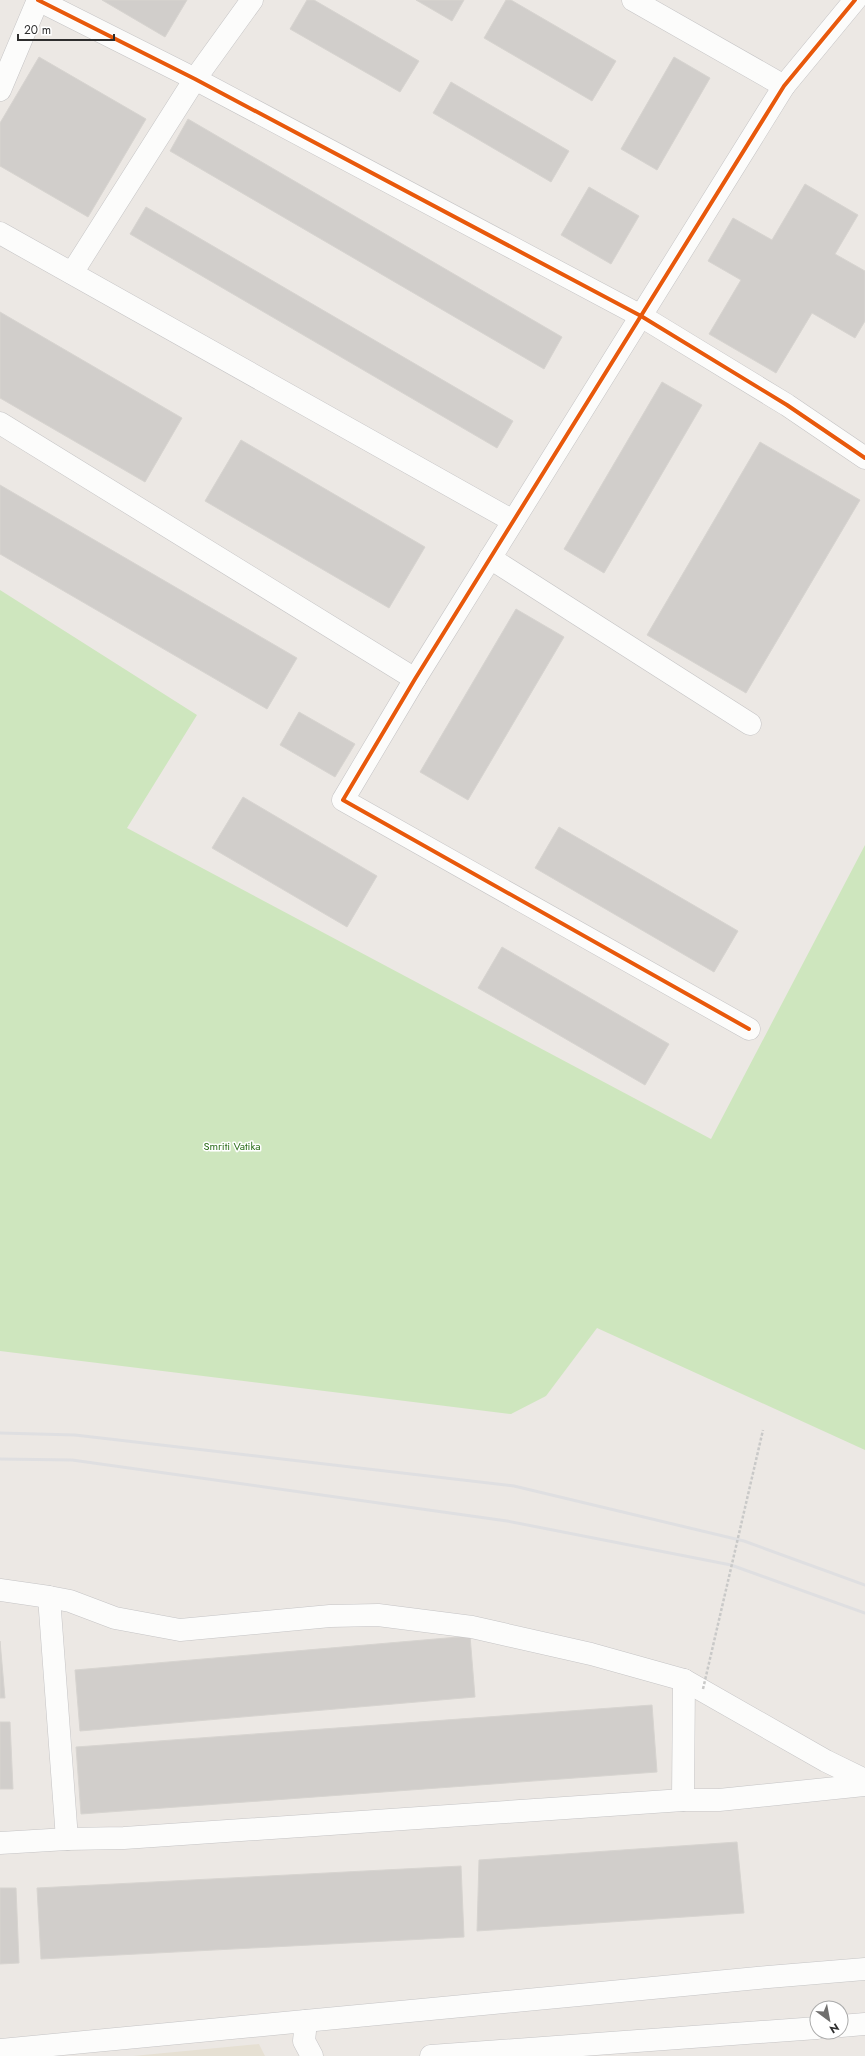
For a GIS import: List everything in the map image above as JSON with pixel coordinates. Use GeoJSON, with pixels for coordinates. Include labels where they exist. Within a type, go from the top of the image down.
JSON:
{"type":"FeatureCollection","features":[{"type":"Feature","properties":{"kind":"street"},"geometry":{"type":"LineString","coordinates":[[0,90],[38,0],[195,79],[641,316],[787,404],[865,458]]}},
{"type":"Feature","properties":{"kind":"street"},"geometry":{"type":"LineString","coordinates":[[72,273],[195,79],[252,0]]}},
{"type":"Feature","properties":{"kind":"street"},"geometry":{"type":"LineString","coordinates":[[633,0],[784,86]]}},
{"type":"Feature","properties":{"kind":"street"},"geometry":{"type":"LineString","coordinates":[[749,1029],[343,800],[415,679],[784,86],[855,0]]}},
{"type":"Feature","properties":{"kind":"street"},"geometry":{"type":"LineString","coordinates":[[0,233],[513,521]]}},
{"type":"Feature","properties":{"kind":"street"},"geometry":{"type":"LineString","coordinates":[[0,424],[415,679]]}},
{"type":"Feature","properties":{"kind":"street"},"geometry":{"type":"LineString","coordinates":[[490,558],[750,724]]}},
{"type":"Feature","properties":{"kind":"street"},"geometry":{"type":"LineString","coordinates":[[0,1590],[70,1601],[115,1618],[180,1630],[330,1616],[378,1615],[423,1619],[472,1627],[584,1653],[694,1685],[826,1761],[865,1780]]}},
{"type":"Feature","properties":{"kind":"street"},"geometry":{"type":"LineString","coordinates":[[49,1597],[67,1840]]}},
{"type":"Feature","properties":{"kind":"street"},"geometry":{"type":"LineString","coordinates":[[683,1800],[694,1685]]}},
{"type":"Feature","properties":{"kind":"street"},"geometry":{"type":"LineString","coordinates":[[0,1843],[124,1838],[683,1800],[719,1800],[865,1785]]}},
{"type":"Feature","properties":{"kind":"street"},"geometry":{"type":"LineString","coordinates":[[0,2050],[760,1977],[865,1969]]}},
{"type":"Feature","properties":{"kind":"street"},"geometry":{"type":"LineString","coordinates":[[306,2021],[304,2041],[312,2056]]}},
{"type":"Feature","properties":{"kind":"street"},"geometry":{"type":"LineString","coordinates":[[849,2025],[865,2024]]}},
{"type":"Feature","properties":{"kind":"street"},"geometry":{"type":"LineString","coordinates":[[431,2056],[809,2029]]}},
{"type":"Feature","properties":{"kind":"path"},"geometry":{"type":"LineString","coordinates":[[694,1685],[763,1430]]}},
{"type":"Feature","properties":{"kind":"shaded area"},"geometry":{"type":"Polygon","coordinates":[[[259,2044],[265,2056],[133,2056],[259,2044]]]}},
{"type":"Feature","properties":{"kind":"green space","name":"Smriti Vatika"},"geometry":{"type":"Polygon","coordinates":[[[0,590],[197,715],[127,828],[711,1139],[865,845],[865,1450],[597,1328],[546,1396],[511,1414],[0,1351],[0,590]]]}},
{"type":"Feature","properties":{"kind":"building"},"geometry":{"type":"Polygon","coordinates":[[[102,0],[187,0],[165,37],[102,0]]]}},
{"type":"Feature","properties":{"kind":"building"},"geometry":{"type":"Polygon","coordinates":[[[307,0],[314,0],[419,61],[400,92],[290,29],[307,0]]]}},
{"type":"Feature","properties":{"kind":"building"},"geometry":{"type":"Polygon","coordinates":[[[416,0],[464,0],[452,21],[416,0]]]}},
{"type":"Feature","properties":{"kind":"building"},"geometry":{"type":"Polygon","coordinates":[[[506,0],[511,0],[616,61],[592,101],[484,38],[506,0]]]}},
{"type":"Feature","properties":{"kind":"building"},"geometry":{"type":"Polygon","coordinates":[[[39,57],[146,119],[88,217],[0,166],[0,123],[39,57]]]}},
{"type":"Feature","properties":{"kind":"building"},"geometry":{"type":"Polygon","coordinates":[[[674,57],[710,78],[657,170],[621,149],[674,57]]]}},
{"type":"Feature","properties":{"kind":"building"},"geometry":{"type":"Polygon","coordinates":[[[451,82],[569,151],[551,182],[433,113],[451,82]]]}},
{"type":"Feature","properties":{"kind":"building"},"geometry":{"type":"Polygon","coordinates":[[[188,119],[562,337],[544,369],[170,151],[188,119]]]}},
{"type":"Feature","properties":{"kind":"building"},"geometry":{"type":"Polygon","coordinates":[[[805,184],[858,215],[835,254],[865,271],[865,321],[855,338],[812,313],[776,373],[709,334],[741,280],[708,261],[733,218],[772,240],[805,184]]]}},
{"type":"Feature","properties":{"kind":"building"},"geometry":{"type":"Polygon","coordinates":[[[589,187],[639,216],[611,264],[561,235],[589,187]]]}},
{"type":"Feature","properties":{"kind":"building"},"geometry":{"type":"Polygon","coordinates":[[[146,207],[513,421],[497,448],[130,234],[146,207]]]}},
{"type":"Feature","properties":{"kind":"building"},"geometry":{"type":"Polygon","coordinates":[[[0,312],[182,418],[145,482],[0,398],[0,312]]]}},
{"type":"Feature","properties":{"kind":"building"},"geometry":{"type":"Polygon","coordinates":[[[662,382],[702,405],[604,573],[564,549],[662,382]]]}},
{"type":"Feature","properties":{"kind":"building"},"geometry":{"type":"Polygon","coordinates":[[[241,440],[425,547],[389,608],[205,501],[241,440]]]}},
{"type":"Feature","properties":{"kind":"building"},"geometry":{"type":"Polygon","coordinates":[[[760,442],[860,500],[746,693],[647,635],[760,442]]]}},
{"type":"Feature","properties":{"kind":"building"},"geometry":{"type":"Polygon","coordinates":[[[0,485],[297,658],[267,709],[0,554],[0,485]]]}},
{"type":"Feature","properties":{"kind":"building"},"geometry":{"type":"Polygon","coordinates":[[[516,609],[564,637],[468,800],[420,772],[516,609]]]}},
{"type":"Feature","properties":{"kind":"building"},"geometry":{"type":"Polygon","coordinates":[[[299,712],[355,744],[335,777],[280,745],[299,712]]]}},
{"type":"Feature","properties":{"kind":"building"},"geometry":{"type":"Polygon","coordinates":[[[243,797],[377,876],[347,927],[212,848],[243,797]]]}},
{"type":"Feature","properties":{"kind":"building"},"geometry":{"type":"Polygon","coordinates":[[[559,827],[738,931],[714,972],[535,868],[559,827]]]}},
{"type":"Feature","properties":{"kind":"building"},"geometry":{"type":"Polygon","coordinates":[[[502,947],[669,1044],[645,1085],[478,988],[502,947]]]}},
{"type":"Feature","properties":{"kind":"building"},"geometry":{"type":"Polygon","coordinates":[[[470,1636],[475,1697],[80,1731],[75,1670],[470,1636]]]}},
{"type":"Feature","properties":{"kind":"building"},"geometry":{"type":"Polygon","coordinates":[[[0,1641],[5,1698],[0,1698],[0,1641]]]}},
{"type":"Feature","properties":{"kind":"building"},"geometry":{"type":"Polygon","coordinates":[[[652,1705],[657,1772],[81,1814],[76,1747],[652,1705]]]}},
{"type":"Feature","properties":{"kind":"building"},"geometry":{"type":"Polygon","coordinates":[[[0,1722],[10,1722],[13,1789],[0,1789],[0,1722]]]}},
{"type":"Feature","properties":{"kind":"building"},"geometry":{"type":"Polygon","coordinates":[[[737,1842],[744,1913],[477,1931],[479,1860],[737,1842]]]}},
{"type":"Feature","properties":{"kind":"building"},"geometry":{"type":"Polygon","coordinates":[[[461,1866],[464,1937],[41,1959],[37,1888],[461,1866]]]}},
{"type":"Feature","properties":{"kind":"building"},"geometry":{"type":"Polygon","coordinates":[[[0,1888],[16,1888],[19,1963],[0,1964],[0,1888]]]}},
{"type":"Feature","properties":{"kind":"railway"},"geometry":{"type":"LineString","coordinates":[[0,1433],[75,1435],[514,1486],[744,1541],[865,1585]]}},
{"type":"Feature","properties":{"kind":"railway"},"geometry":{"type":"LineString","coordinates":[[0,1459],[72,1460],[507,1521],[731,1565],[865,1613]]}},
{"type":"Feature","properties":{"kind":"cycle path"},"geometry":{"type":"LineString","coordinates":[[38,0],[195,79],[641,316],[787,405],[865,458]]}},
{"type":"Feature","properties":{"kind":"cycle path"},"geometry":{"type":"LineString","coordinates":[[749,1029],[343,800],[415,679],[784,86],[855,0]]}}]}
